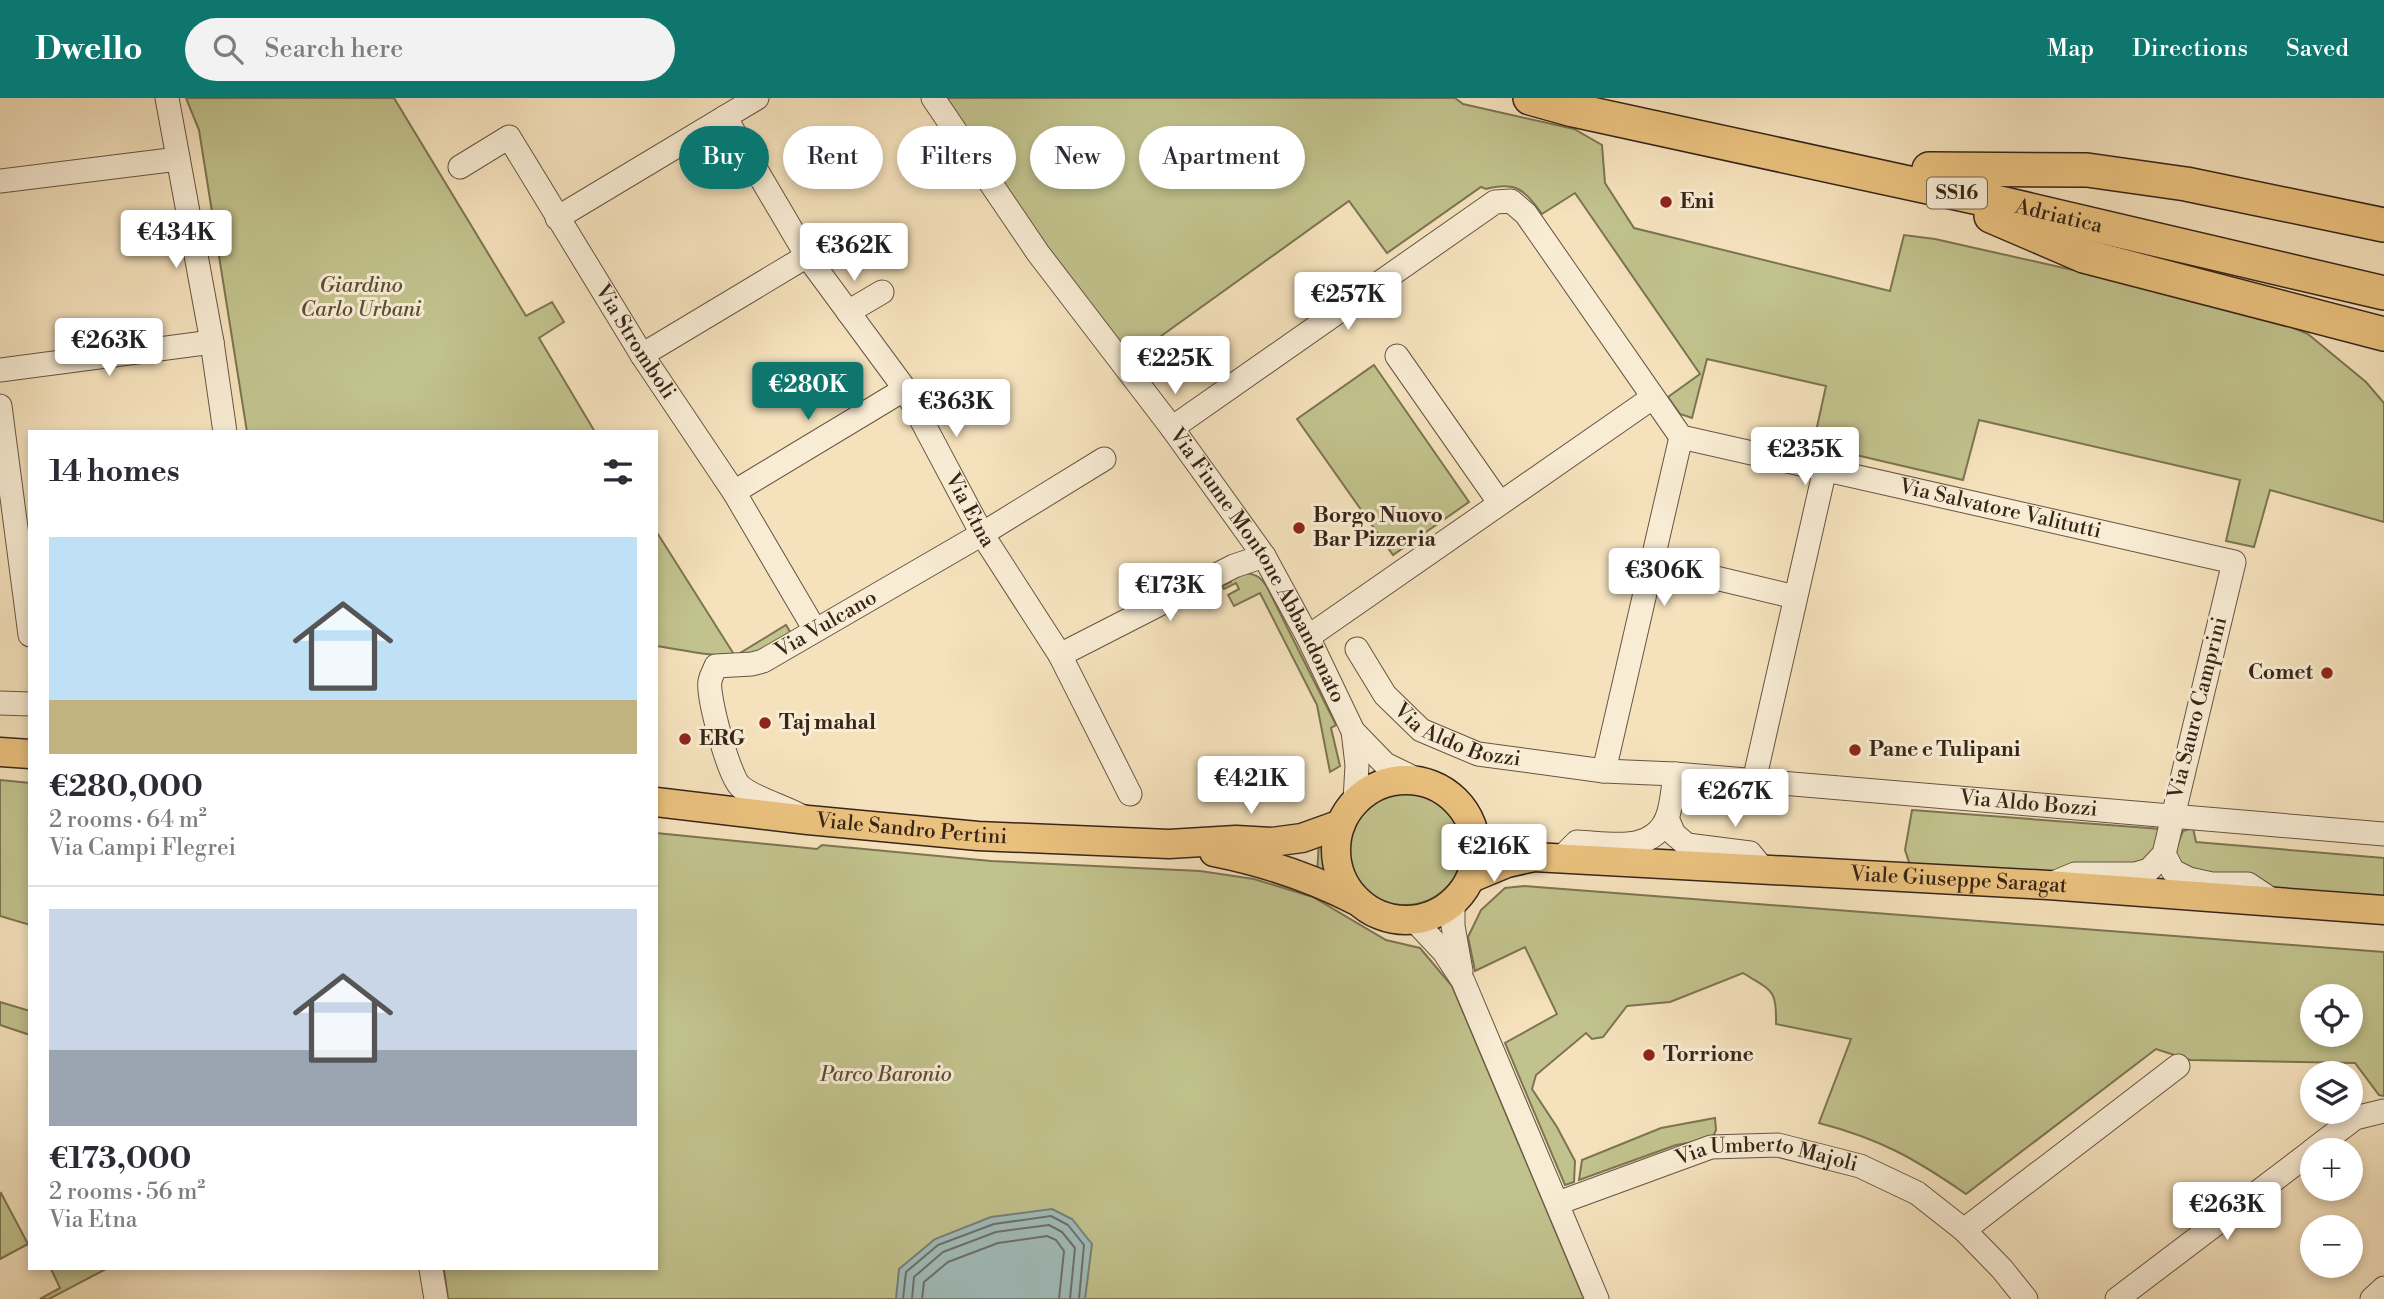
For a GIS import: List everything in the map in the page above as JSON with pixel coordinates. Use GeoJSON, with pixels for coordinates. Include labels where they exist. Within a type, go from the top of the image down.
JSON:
{"type":"FeatureCollection","features":[{"type":"Feature","properties":{"kind":"highway","name":"Adriatica"},"geometry":{"type":"LineString","coordinates":[[1530,98],[1573,110],[2384,270]]}},
{"type":"Feature","properties":{"kind":"highway","name":"Adriatica"},"geometry":{"type":"LineString","coordinates":[[1624,98],[1927,178],[2384,293]]}},
{"type":"Feature","properties":{"kind":"highway","name":"SS16"},"geometry":{"type":"LineString","coordinates":[[1927,178],[2087,170],[2186,184],[2384,225]]}},
{"type":"Feature","properties":{"kind":"highway","name":"SS16"},"geometry":{"type":"LineString","coordinates":[[1927,178],[2084,256],[2384,334]]}},
{"type":"Feature","properties":{"kind":"highway","name":"SS16"},"geometry":{"type":"LineString","coordinates":[[2350,326],[2384,355]]}},
{"type":"Feature","properties":{"kind":"main road"},"geometry":{"type":"LineString","coordinates":[[0,752],[28,754]]}},
{"type":"Feature","properties":{"kind":"main road"},"geometry":{"type":"LineString","coordinates":[[1396,780],[1420,781],[1437,786],[1452,796],[1464,810],[1476,843],[1476,861],[1471,878],[1453,902],[1435,914],[1414,920],[1394,919],[1375,913],[1358,902],[1345,885],[1337,866],[1336,845],[1348,813],[1374,787],[1396,780]]}},
{"type":"Feature","properties":{"kind":"main road","name":"Viale Sandro Pertini"},"geometry":{"type":"LineString","coordinates":[[658,802],[978,836],[1170,844],[1236,840],[1272,842],[1302,838],[1348,813]]}},
{"type":"Feature","properties":{"kind":"main road","name":"Viale Giuseppe Saragat"},"geometry":{"type":"LineString","coordinates":[[1472,826],[1494,843],[1547,858]]}},
{"type":"Feature","properties":{"kind":"main road","name":"Viale Sandro Pertini"},"geometry":{"type":"LineString","coordinates":[[1170,844],[1251,860],[1313,879],[1358,902]]}},
{"type":"Feature","properties":{"kind":"main road","name":"Viale Giuseppe Saragat"},"geometry":{"type":"LineString","coordinates":[[1471,878],[1507,863],[1547,858],[2048,885],[2384,910]]}},
{"type":"Feature","properties":{"kind":"street"},"geometry":{"type":"LineString","coordinates":[[167,98],[212,342],[225,430]]}},
{"type":"Feature","properties":{"kind":"street"},"geometry":{"type":"LineString","coordinates":[[557,218],[757,98]]}},
{"type":"Feature","properties":{"kind":"street","name":"Via Fiume Montone Abbandonato"},"geometry":{"type":"LineString","coordinates":[[933,98],[1038,253],[1172,428],[1264,556],[1308,637],[1353,731],[1385,764],[1420,781]]}},
{"type":"Feature","properties":{"kind":"street","name":"Via Etna"},"geometry":{"type":"LineString","coordinates":[[725,117],[807,256],[905,389],[982,534],[1060,655],[1130,794]]}},
{"type":"Feature","properties":{"kind":"street","name":"Via Stromboli"},"geometry":{"type":"LineString","coordinates":[[460,167],[509,138],[642,355],[734,492],[816,630]]}},
{"type":"Feature","properties":{"kind":"street"},"geometry":{"type":"LineString","coordinates":[[0,181],[178,159]]}},
{"type":"Feature","properties":{"kind":"street"},"geometry":{"type":"LineString","coordinates":[[1172,428],[1495,202],[1511,201],[1526,214],[1681,437],[1604,771]]}},
{"type":"Feature","properties":{"kind":"street"},"geometry":{"type":"LineString","coordinates":[[642,355],[807,256]]}},
{"type":"Feature","properties":{"kind":"street"},"geometry":{"type":"LineString","coordinates":[[848,312],[882,292]]}},
{"type":"Feature","properties":{"kind":"street"},"geometry":{"type":"LineString","coordinates":[[0,370],[212,342]]}},
{"type":"Feature","properties":{"kind":"street"},"geometry":{"type":"LineString","coordinates":[[1397,356],[1499,502]]}},
{"type":"Feature","properties":{"kind":"street"},"geometry":{"type":"LineString","coordinates":[[734,492],[905,389]]}},
{"type":"Feature","properties":{"kind":"street"},"geometry":{"type":"LineString","coordinates":[[1308,637],[1499,502],[1653,398]]}},
{"type":"Feature","properties":{"kind":"street"},"geometry":{"type":"LineString","coordinates":[[0,406],[16,553],[28,623]]}},
{"type":"Feature","properties":{"kind":"street","name":"Via Salvatore Valitutti"},"geometry":{"type":"LineString","coordinates":[[1681,437],[2234,562]]}},
{"type":"Feature","properties":{"kind":"street","name":"Via Vulcano"},"geometry":{"type":"LineString","coordinates":[[808,820],[739,785],[729,767],[709,683],[716,666],[763,662],[1104,459]]}},
{"type":"Feature","properties":{"kind":"street"},"geometry":{"type":"LineString","coordinates":[[1754,781],[1825,469]]}},
{"type":"Feature","properties":{"kind":"street"},"geometry":{"type":"LineString","coordinates":[[1060,655],[1234,566],[1264,556]]}},
{"type":"Feature","properties":{"kind":"street","name":"Via Sauro Camprini"},"geometry":{"type":"LineString","coordinates":[[2164,855],[2234,562]]}},
{"type":"Feature","properties":{"kind":"street"},"geometry":{"type":"LineString","coordinates":[[1653,563],[1795,597]]}},
{"type":"Feature","properties":{"kind":"street","name":"Via Aldo Bozzi"},"geometry":{"type":"LineString","coordinates":[[1357,649],[1385,695],[1421,730],[1478,754],[1604,771],[1675,774],[2384,834]]}},
{"type":"Feature","properties":{"kind":"street"},"geometry":{"type":"LineString","coordinates":[[0,704],[28,704]]}},
{"type":"Feature","properties":{"kind":"street","name":"Via Fiume Montone Abbandonato"},"geometry":{"type":"LineString","coordinates":[[1348,813],[1357,765],[1353,731]]}},
{"type":"Feature","properties":{"kind":"street"},"geometry":{"type":"LineString","coordinates":[[1547,858],[1577,842],[1638,844],[1654,836],[1667,818],[1675,774]]}},
{"type":"Feature","properties":{"kind":"street"},"geometry":{"type":"LineString","coordinates":[[1667,818],[1674,834],[1687,845],[1750,853],[1764,870]]}},
{"type":"Feature","properties":{"kind":"street"},"geometry":{"type":"LineString","coordinates":[[2048,885],[2075,874],[2134,874],[2149,870],[2164,855],[2174,871],[2189,879],[2212,884],[2248,884],[2275,902]]}},
{"type":"Feature","properties":{"kind":"street"},"geometry":{"type":"LineString","coordinates":[[1453,902],[1453,926],[1463,981]]}},
{"type":"Feature","properties":{"kind":"street"},"geometry":{"type":"LineString","coordinates":[[1414,920],[1444,952],[1463,981],[1597,1299]]}},
{"type":"Feature","properties":{"kind":"street"},"geometry":{"type":"LineString","coordinates":[[1964,1230],[2178,1066]]}},
{"type":"Feature","properties":{"kind":"street"},"geometry":{"type":"LineString","coordinates":[[2328,1138],[2355,1118],[2384,1111]]}},
{"type":"Feature","properties":{"kind":"street","name":"Via Umberto Majoli"},"geometry":{"type":"LineString","coordinates":[[1558,1203],[1711,1147],[1778,1145],[1860,1166],[1917,1193],[1964,1230],[2002,1269],[2026,1299]]}},
{"type":"Feature","properties":{"kind":"street"},"geometry":{"type":"LineString","coordinates":[[2117,1299],[2300,1159]]}},
{"type":"Feature","properties":{"kind":"street"},"geometry":{"type":"LineString","coordinates":[[431,1270],[436,1299]]}},
{"type":"Feature","properties":{"kind":"street"},"geometry":{"type":"LineString","coordinates":[[2372,1299],[2384,1289]]}},
{"type":"Feature","properties":{"kind":"green space","name":"Giardino Carlo Urbani"},"geometry":{"type":"Polygon","coordinates":[[[186,98],[394,98],[526,316],[552,302],[564,322],[539,338],[594,430],[247,430],[199,130],[186,98]]]}},
{"type":"Feature","properties":{"kind":"green space"},"geometry":{"type":"Polygon","coordinates":[[[943,98],[1455,98],[1463,104],[1574,129],[1602,145],[1605,183],[1634,228],[1890,291],[1904,235],[1935,239],[2157,289],[2274,320],[2308,334],[2366,382],[2384,403],[2384,522],[2270,490],[2254,547],[2226,541],[2240,480],[1979,420],[1963,480],[1813,445],[1826,386],[1707,359],[1692,418],[1680,414],[1668,397],[1700,374],[1575,193],[1542,214],[1525,193],[1519,190],[1505,186],[1486,189],[1481,187],[1387,253],[1349,201],[1132,357],[1091,309],[1007,189],[1016,189],[1016,126],[963,126],[943,98]]]}},
{"type":"Feature","properties":{"kind":"green space"},"geometry":{"type":"Polygon","coordinates":[[[1374,365],[1469,502],[1393,555],[1297,419],[1374,365]]]}},
{"type":"Feature","properties":{"kind":"green space"},"geometry":{"type":"Polygon","coordinates":[[[658,534],[734,655],[658,646],[658,534]]]}},
{"type":"Feature","properties":{"kind":"green space"},"geometry":{"type":"Polygon","coordinates":[[[1244,573],[1256,576],[1266,585],[1336,725],[1331,728],[1340,766],[1330,772],[1317,705],[1260,593],[1234,606],[1228,595],[1239,589],[1236,583],[1224,589],[1220,582],[1225,585],[1231,582],[1229,577],[1244,573]]]}},
{"type":"Feature","properties":{"kind":"green space"},"geometry":{"type":"Polygon","coordinates":[[[786,625],[793,637],[759,652],[737,655],[786,625]]]}},
{"type":"Feature","properties":{"kind":"green space"},"geometry":{"type":"Polygon","coordinates":[[[0,780],[28,783],[28,924],[0,916],[0,780]]]}},
{"type":"Feature","properties":{"kind":"green space"},"geometry":{"type":"Polygon","coordinates":[[[1405,789],[1427,793],[1446,806],[1459,825],[1463,847],[1459,869],[1446,888],[1427,901],[1405,905],[1383,901],[1364,888],[1351,869],[1347,847],[1351,825],[1364,806],[1383,793],[1405,789]]]}},
{"type":"Feature","properties":{"kind":"green space"},"geometry":{"type":"Polygon","coordinates":[[[1912,810],[2161,829],[2156,855],[2138,866],[2048,877],[1910,865],[1905,850],[1912,810]]]}},
{"type":"Feature","properties":{"kind":"green space"},"geometry":{"type":"Polygon","coordinates":[[[2193,828],[2196,842],[2384,858],[2384,899],[2268,891],[2178,866],[2176,849],[2183,831],[2193,828]]]}},
{"type":"Feature","properties":{"kind":"green space","name":"Parco Baronio"},"geometry":{"type":"Polygon","coordinates":[[[658,833],[817,849],[822,845],[991,861],[1200,871],[1254,879],[1313,897],[1386,940],[1420,948],[1452,986],[1584,1299],[448,1299],[444,1270],[658,1270],[658,833]]]}},
{"type":"Feature","properties":{"kind":"green space"},"geometry":{"type":"Polygon","coordinates":[[[1330,835],[1330,861],[1338,886],[1317,875],[1319,840],[1330,835]]]}},
{"type":"Feature","properties":{"kind":"green space"},"geometry":{"type":"Polygon","coordinates":[[[1524,886],[2384,952],[2384,1096],[2379,1095],[2363,1074],[2363,1061],[2190,1060],[2156,1049],[1966,1194],[1896,1151],[1819,1123],[1851,1039],[1776,1024],[1774,997],[1771,992],[1743,973],[1670,1002],[1627,1006],[1603,1037],[1592,1039],[1586,1033],[1536,1075],[1532,1089],[1575,1161],[1574,1182],[1565,1185],[1505,1043],[1557,1014],[1525,947],[1475,971],[1468,937],[1481,910],[1505,888],[1524,886]]]}},
{"type":"Feature","properties":{"kind":"green space"},"geometry":{"type":"Polygon","coordinates":[[[0,1002],[28,1010],[28,1034],[0,1025],[0,1002]]]}},
{"type":"Feature","properties":{"kind":"green space"},"geometry":{"type":"Polygon","coordinates":[[[1715,1118],[1716,1130],[1712,1139],[1676,1145],[1579,1180],[1582,1160],[1661,1128],[1715,1118]]]}},
{"type":"Feature","properties":{"kind":"green space"},"geometry":{"type":"Polygon","coordinates":[[[0,1194],[28,1244],[0,1259],[0,1194]]]}},
{"type":"Feature","properties":{"kind":"green space"},"geometry":{"type":"Polygon","coordinates":[[[51,1270],[104,1270],[49,1299],[40,1299],[60,1288],[51,1270]]]}},
{"type":"Feature","properties":{"kind":"water"},"geometry":{"type":"Polygon","coordinates":[[[1052,1209],[1072,1219],[1092,1244],[1085,1299],[896,1299],[899,1269],[935,1239],[991,1217],[1052,1209]]]}},
{"type":"Feature","properties":{"kind":"place","name":"Eni"},"geometry":{"type":"Point","coordinates":[1666,202]}},
{"type":"Feature","properties":{"kind":"place","name":"Borgo Nuovo Bar Pizzeria"},"geometry":{"type":"Point","coordinates":[1299,528]}},
{"type":"Feature","properties":{"kind":"place","name":"Comet"},"geometry":{"type":"Point","coordinates":[2327,673]}},
{"type":"Feature","properties":{"kind":"place","name":"Taj mahal"},"geometry":{"type":"Point","coordinates":[765,723]}},
{"type":"Feature","properties":{"kind":"place","name":"ERG"},"geometry":{"type":"Point","coordinates":[685,739]}},
{"type":"Feature","properties":{"kind":"place","name":"Pane e Tulipani"},"geometry":{"type":"Point","coordinates":[1855,750]}},
{"type":"Feature","properties":{"kind":"place","name":"Torrione"},"geometry":{"type":"Point","coordinates":[1649,1055]}}]}
